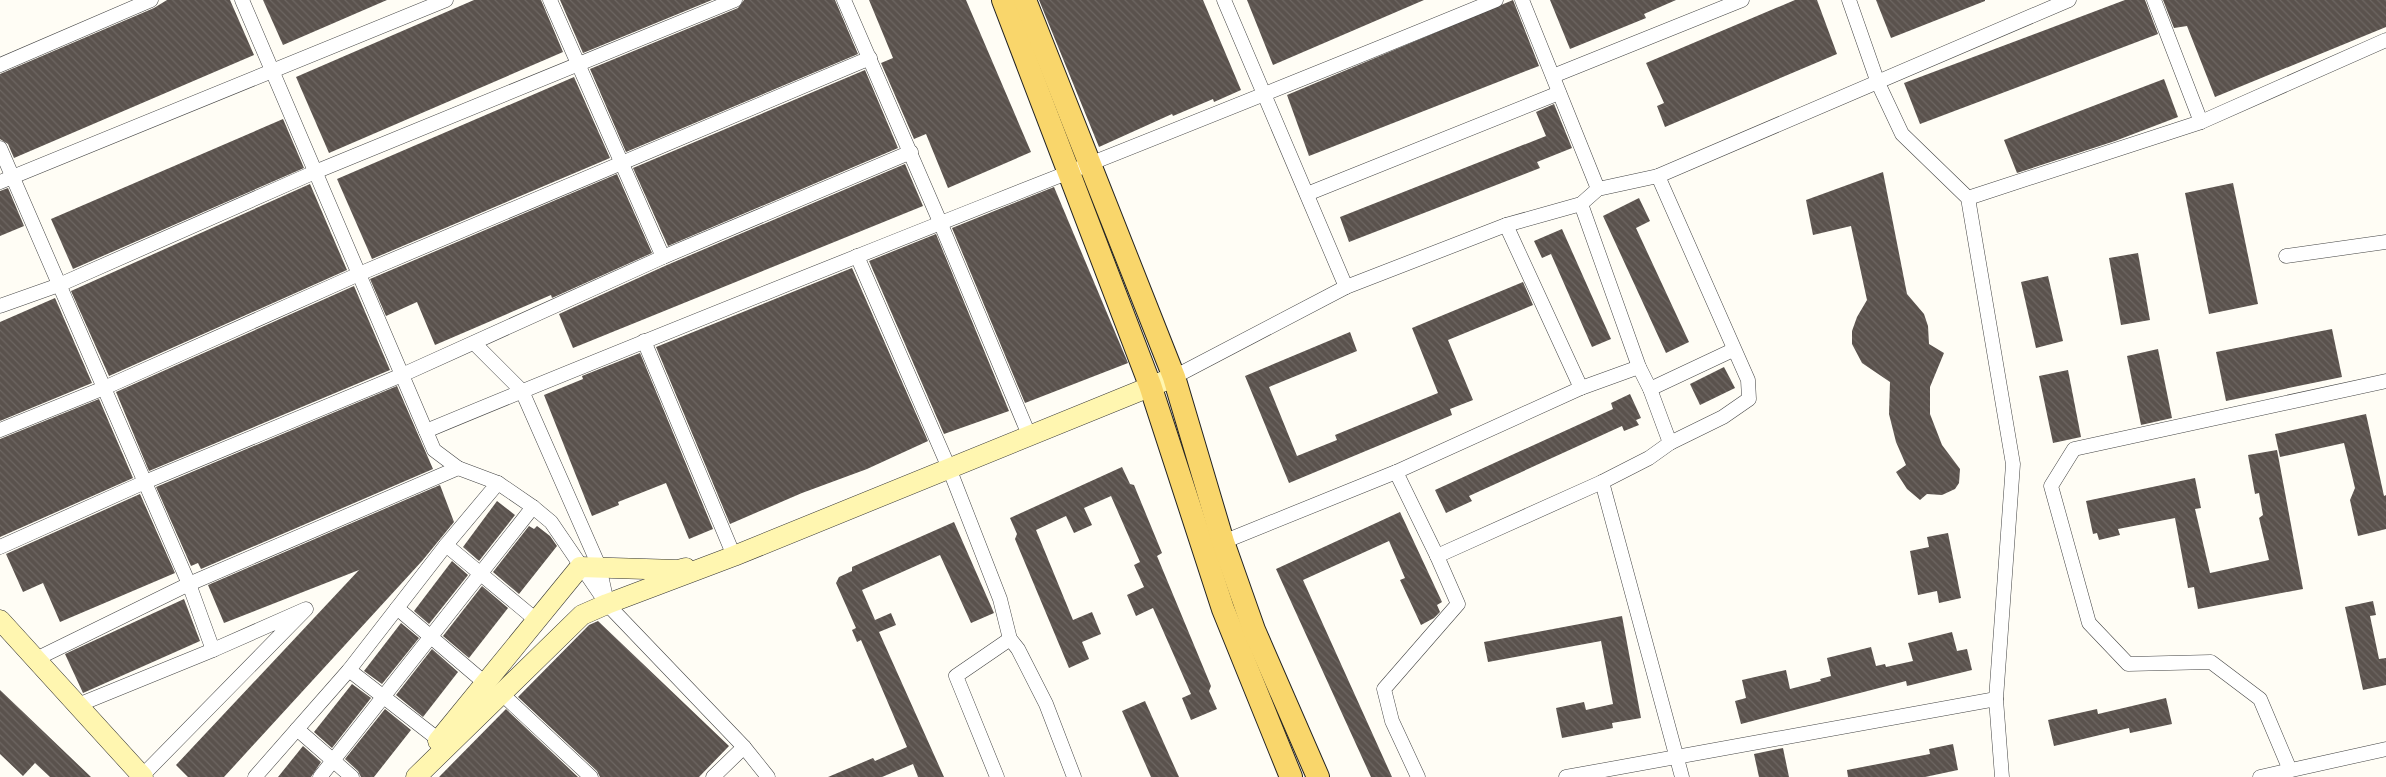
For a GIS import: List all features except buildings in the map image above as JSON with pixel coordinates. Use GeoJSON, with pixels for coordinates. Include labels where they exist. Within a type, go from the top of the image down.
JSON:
{"type":"FeatureCollection","features":[{"type":"Feature","properties":{"kind":"main road"},"geometry":{"type":"LineString","coordinates":[[1002,0],[1174,377],[1224,542],[1254,630],[1318,777]]}},
{"type":"Feature","properties":{"kind":"main road"},"geometry":{"type":"LineString","coordinates":[[1025,0],[1223,609],[1291,777]]}},
{"type":"Feature","properties":{"kind":"street"},"geometry":{"type":"LineString","coordinates":[[0,65],[151,0]]}},
{"type":"Feature","properties":{"kind":"street"},"geometry":{"type":"LineString","coordinates":[[242,0],[434,450],[458,468],[498,483],[533,507],[550,522],[590,567],[607,604]]}},
{"type":"Feature","properties":{"kind":"street"},"geometry":{"type":"LineString","coordinates":[[6,179],[446,0]]}},
{"type":"Feature","properties":{"kind":"street"},"geometry":{"type":"LineString","coordinates":[[550,0],[663,257]]}},
{"type":"Feature","properties":{"kind":"street"},"geometry":{"type":"LineString","coordinates":[[0,306],[59,285],[316,172],[735,0]]}},
{"type":"Feature","properties":{"kind":"street"},"geometry":{"type":"LineString","coordinates":[[844,0],[911,152],[1029,435]]}},
{"type":"Feature","properties":{"kind":"street"},"geometry":{"type":"LineString","coordinates":[[426,432],[644,341],[940,222],[1266,95],[1496,0]]}},
{"type":"Feature","properties":{"kind":"street"},"geometry":{"type":"LineString","coordinates":[[1522,0],[1598,190]]}},
{"type":"Feature","properties":{"kind":"street"},"geometry":{"type":"LineString","coordinates":[[1553,76],[1742,0]]}},
{"type":"Feature","properties":{"kind":"street"},"geometry":{"type":"LineString","coordinates":[[1849,0],[1878,83],[1902,134],[1968,198],[2014,464],[1996,698],[2002,777]]}},
{"type":"Feature","properties":{"kind":"street"},"geometry":{"type":"LineString","coordinates":[[416,777],[582,615],[734,556],[1174,377],[1346,287],[1506,224],[1581,204],[1598,190],[1658,176],[2069,0]]}},
{"type":"Feature","properties":{"kind":"street"},"geometry":{"type":"LineString","coordinates":[[2154,0],[2201,122]]}},
{"type":"Feature","properties":{"kind":"street"},"geometry":{"type":"LineString","coordinates":[[1228,1],[1346,287]]}},
{"type":"Feature","properties":{"kind":"street"},"geometry":{"type":"LineString","coordinates":[[1968,198],[2201,122],[2386,40]]}},
{"type":"Feature","properties":{"kind":"street"},"geometry":{"type":"LineString","coordinates":[[0,430],[104,388],[359,274],[870,58]]}},
{"type":"Feature","properties":{"kind":"street"},"geometry":{"type":"LineString","coordinates":[[1307,194],[1559,93]]}},
{"type":"Feature","properties":{"kind":"street"},"geometry":{"type":"LineString","coordinates":[[0,148],[6,179],[59,285],[189,584],[213,650]]}},
{"type":"Feature","properties":{"kind":"street"},"geometry":{"type":"LineString","coordinates":[[0,547],[145,482],[402,375],[663,257],[911,152]]}},
{"type":"Feature","properties":{"kind":"street"},"geometry":{"type":"LineString","coordinates":[[1437,556],[1602,482],[1649,458],[1670,443],[1723,417],[1749,399],[1748,380],[1733,350],[1658,176]]}},
{"type":"Feature","properties":{"kind":"street"},"geometry":{"type":"LineString","coordinates":[[1581,204],[1639,367],[1650,389],[1670,443]]}},
{"type":"Feature","properties":{"kind":"street"},"geometry":{"type":"LineString","coordinates":[[1506,224],[1581,388]]}},
{"type":"Feature","properties":{"kind":"street"},"geometry":{"type":"LineString","coordinates":[[2286,256],[2386,242]]}},
{"type":"Feature","properties":{"kind":"street"},"geometry":{"type":"LineString","coordinates":[[857,256],[948,468],[1000,599],[1010,640],[1018,649],[1046,704],[1074,777]]}},
{"type":"Feature","properties":{"kind":"street"},"geometry":{"type":"LineString","coordinates":[[644,341],[734,556]]}},
{"type":"Feature","properties":{"kind":"street"},"geometry":{"type":"LineString","coordinates":[[474,342],[522,392],[590,567],[607,604],[744,747],[768,777]]}},
{"type":"Feature","properties":{"kind":"street"},"geometry":{"type":"LineString","coordinates":[[1650,389],[1733,350]]}},
{"type":"Feature","properties":{"kind":"street"},"geometry":{"type":"LineString","coordinates":[[1224,542],[1396,472],[1581,388],[1639,367]]}},
{"type":"Feature","properties":{"kind":"street"},"geometry":{"type":"LineString","coordinates":[[2290,770],[2260,699],[2211,662],[2128,664],[2089,623],[2051,486],[2074,449],[2386,382]]}},
{"type":"Feature","properties":{"kind":"street"},"geometry":{"type":"LineString","coordinates":[[36,659],[189,584],[458,468]]}},
{"type":"Feature","properties":{"kind":"street"},"geometry":{"type":"LineString","coordinates":[[1396,472],[1458,604],[1384,689],[1392,721],[1418,777]]}},
{"type":"Feature","properties":{"kind":"street"},"geometry":{"type":"LineString","coordinates":[[1602,482],[1682,777]]}},
{"type":"Feature","properties":{"kind":"street"},"geometry":{"type":"LineString","coordinates":[[255,777],[349,670],[446,545],[498,483]]}},
{"type":"Feature","properties":{"kind":"street"},"geometry":{"type":"LineString","coordinates":[[320,777],[533,507]]}},
{"type":"Feature","properties":{"kind":"street"},"geometry":{"type":"LineString","coordinates":[[446,545],[535,619]]}},
{"type":"Feature","properties":{"kind":"street"},"geometry":{"type":"LineString","coordinates":[[409,777],[535,619],[590,567],[678,570],[734,556]]}},
{"type":"Feature","properties":{"kind":"street"},"geometry":{"type":"LineString","coordinates":[[397,608],[485,683]]}},
{"type":"Feature","properties":{"kind":"street"},"geometry":{"type":"LineString","coordinates":[[0,620],[142,777],[306,609],[213,650],[78,705]]}},
{"type":"Feature","properties":{"kind":"street"},"geometry":{"type":"LineString","coordinates":[[997,777],[956,676],[1010,640]]}},
{"type":"Feature","properties":{"kind":"street"},"geometry":{"type":"LineString","coordinates":[[349,670],[439,740]]}},
{"type":"Feature","properties":{"kind":"street"},"geometry":{"type":"LineString","coordinates":[[502,694],[591,777]]}},
{"type":"Feature","properties":{"kind":"street"},"geometry":{"type":"LineString","coordinates":[[1566,777],[1996,698]]}},
{"type":"Feature","properties":{"kind":"street"},"geometry":{"type":"LineString","coordinates":[[298,729],[352,777]]}},
{"type":"Feature","properties":{"kind":"street"},"geometry":{"type":"LineString","coordinates":[[713,777],[744,747]]}},
{"type":"Feature","properties":{"kind":"street"},"geometry":{"type":"LineString","coordinates":[[2260,777],[2386,750]]}}]}
